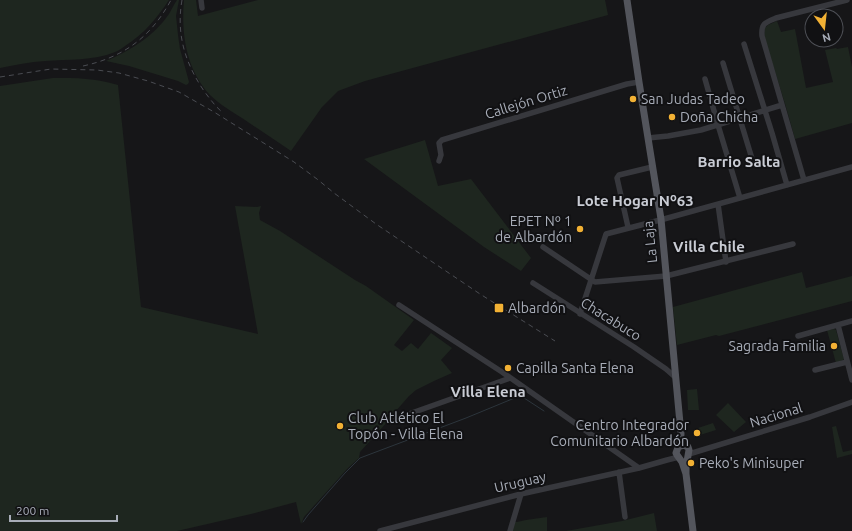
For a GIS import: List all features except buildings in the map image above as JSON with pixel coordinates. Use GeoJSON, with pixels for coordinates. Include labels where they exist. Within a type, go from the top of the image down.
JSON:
{"type":"FeatureCollection","features":[{"type":"Feature","properties":{"kind":"main road","name":"La Laja"},"geometry":{"type":"LineString","coordinates":[[627,0],[661,219],[681,434],[678,453]]}},
{"type":"Feature","properties":{"kind":"main road","name":"La Laja"},"geometry":{"type":"LineString","coordinates":[[681,434],[688,451]]}},
{"type":"Feature","properties":{"kind":"main road"},"geometry":{"type":"LineString","coordinates":[[678,453],[684,445],[688,451],[686,474],[693,531]]}},
{"type":"Feature","properties":{"kind":"main road"},"geometry":{"type":"LineString","coordinates":[[678,453],[683,459],[686,458],[688,451]]}},
{"type":"Feature","properties":{"kind":"main road"},"geometry":{"type":"LineString","coordinates":[[678,453],[686,474]]}},
{"type":"Feature","properties":{"kind":"street"},"geometry":{"type":"LineString","coordinates":[[201,0],[202,8]]}},
{"type":"Feature","properties":{"kind":"street"},"geometry":{"type":"LineString","coordinates":[[804,180],[762,36],[762,28],[766,22],[776,18],[847,0]]}},
{"type":"Feature","properties":{"kind":"street"},"geometry":{"type":"LineString","coordinates":[[744,44],[766,111],[787,185]]}},
{"type":"Feature","properties":{"kind":"street"},"geometry":{"type":"LineString","coordinates":[[723,63],[753,162],[762,162]]}},
{"type":"Feature","properties":{"kind":"street"},"geometry":{"type":"LineString","coordinates":[[705,79],[740,198]]}},
{"type":"Feature","properties":{"kind":"street","name":"Callejón Ortiz"},"geometry":{"type":"LineString","coordinates":[[439,161],[441,155],[439,143],[442,140],[620,86],[639,82]]}},
{"type":"Feature","properties":{"kind":"street"},"geometry":{"type":"LineString","coordinates":[[648,138],[688,133],[718,126],[782,105]]}},
{"type":"Feature","properties":{"kind":"street"},"geometry":{"type":"LineString","coordinates":[[580,314],[606,234],[852,166]]}},
{"type":"Feature","properties":{"kind":"street"},"geometry":{"type":"LineString","coordinates":[[628,227],[617,178],[619,175],[652,167]]}},
{"type":"Feature","properties":{"kind":"street"},"geometry":{"type":"LineString","coordinates":[[718,204],[726,262]]}},
{"type":"Feature","properties":{"kind":"street"},"geometry":{"type":"LineString","coordinates":[[544,247],[595,282],[666,276],[793,244]]}},
{"type":"Feature","properties":{"kind":"street","name":"Chacabuco"},"geometry":{"type":"LineString","coordinates":[[533,283],[634,347],[675,377]]}},
{"type":"Feature","properties":{"kind":"street"},"geometry":{"type":"LineString","coordinates":[[399,305],[510,378],[639,468]]}},
{"type":"Feature","properties":{"kind":"street"},"geometry":{"type":"LineString","coordinates":[[798,336],[852,321]]}},
{"type":"Feature","properties":{"kind":"street"},"geometry":{"type":"LineString","coordinates":[[838,325],[852,380]]}},
{"type":"Feature","properties":{"kind":"street"},"geometry":{"type":"LineString","coordinates":[[815,370],[847,362]]}},
{"type":"Feature","properties":{"kind":"street"},"geometry":{"type":"LineString","coordinates":[[392,420],[510,378]]}},
{"type":"Feature","properties":{"kind":"street","name":"Nacional"},"geometry":{"type":"LineString","coordinates":[[688,451],[706,448],[810,417],[852,402]]}},
{"type":"Feature","properties":{"kind":"street","name":"Uruguay"},"geometry":{"type":"LineString","coordinates":[[380,531],[521,494],[639,468],[667,460],[678,453]]}},
{"type":"Feature","properties":{"kind":"street"},"geometry":{"type":"LineString","coordinates":[[619,472],[626,518]]}},
{"type":"Feature","properties":{"kind":"street"},"geometry":{"type":"LineString","coordinates":[[510,531],[521,494]]}},
{"type":"Feature","properties":{"kind":"shaded area"},"geometry":{"type":"Polygon","coordinates":[[[0,0],[169,0],[144,31],[116,52],[98,57],[39,61],[0,68],[0,0]]]}},
{"type":"Feature","properties":{"kind":"shaded area"},"geometry":{"type":"Polygon","coordinates":[[[177,0],[179,0],[176,16],[178,35],[180,49],[189,82],[188,84],[186,85],[178,81],[129,66],[106,61],[133,48],[149,36],[163,22],[177,0]]]}},
{"type":"Feature","properties":{"kind":"shaded area"},"geometry":{"type":"Polygon","coordinates":[[[184,0],[196,0],[198,16],[258,0],[605,0],[608,15],[365,81],[338,91],[322,107],[291,151],[222,105],[210,95],[202,85],[195,74],[187,50],[183,26],[184,0]]]}},
{"type":"Feature","properties":{"kind":"shaded area"},"geometry":{"type":"Polygon","coordinates":[[[777,21],[781,32],[795,29],[806,88],[833,82],[825,50],[848,47],[852,67],[852,123],[795,139],[764,36],[765,28],[777,21]]]}},
{"type":"Feature","properties":{"kind":"shaded area"},"geometry":{"type":"Polygon","coordinates":[[[53,78],[78,78],[118,85],[141,307],[258,334],[235,206],[261,206],[259,213],[260,220],[280,231],[366,286],[414,320],[394,345],[402,351],[411,343],[418,349],[431,333],[452,348],[441,360],[452,373],[416,390],[409,396],[360,452],[359,458],[347,469],[304,517],[301,524],[296,502],[177,531],[0,531],[0,86],[53,78]]]}},
{"type":"Feature","properties":{"kind":"shaded area"},"geometry":{"type":"Polygon","coordinates":[[[425,140],[438,186],[471,179],[531,258],[521,271],[484,247],[364,159],[425,140]]]}},
{"type":"Feature","properties":{"kind":"shaded area"},"geometry":{"type":"Polygon","coordinates":[[[802,272],[806,288],[852,276],[852,301],[719,336],[716,335],[677,345],[673,307],[802,272]]]}},
{"type":"Feature","properties":{"kind":"shaded area"},"geometry":{"type":"Polygon","coordinates":[[[827,330],[836,330],[844,359],[836,363],[827,330]]]}},
{"type":"Feature","properties":{"kind":"shaded area"},"geometry":{"type":"Polygon","coordinates":[[[697,389],[699,410],[688,410],[687,390],[697,389]]]}},
{"type":"Feature","properties":{"kind":"shaded area"},"geometry":{"type":"Polygon","coordinates":[[[728,403],[746,422],[734,432],[716,415],[728,403]]]}},
{"type":"Feature","properties":{"kind":"shaded area"},"geometry":{"type":"Polygon","coordinates":[[[713,423],[716,430],[700,435],[698,428],[713,423]]]}},
{"type":"Feature","properties":{"kind":"shaded area"},"geometry":{"type":"Polygon","coordinates":[[[836,426],[843,452],[852,450],[852,454],[837,458],[832,427],[836,426]]]}},
{"type":"Feature","properties":{"kind":"shaded area"},"geometry":{"type":"Polygon","coordinates":[[[654,513],[657,531],[566,531],[622,521],[654,513]]]}},
{"type":"Feature","properties":{"kind":"shaded area"},"geometry":{"type":"Polygon","coordinates":[[[547,517],[547,531],[512,531],[515,522],[547,517]]]}},
{"type":"Feature","properties":{"kind":"waterway"},"geometry":{"type":"LineString","coordinates":[[303,522],[345,473],[360,458],[517,397],[521,396],[544,411]]}},
{"type":"Feature","properties":{"kind":"railway"},"geometry":{"type":"LineString","coordinates":[[83,66],[111,57],[135,44],[155,25],[171,0]]}},
{"type":"Feature","properties":{"kind":"railway"},"geometry":{"type":"LineString","coordinates":[[182,0],[180,25],[181,36],[187,59],[204,91],[222,112]]}},
{"type":"Feature","properties":{"kind":"railway"},"geometry":{"type":"LineString","coordinates":[[0,77],[51,69],[97,70],[119,73],[179,92],[294,162],[376,224],[480,294],[555,341]]}},
{"type":"Feature","properties":{"kind":"place","name":"San Judas Tadeo"},"geometry":{"type":"Point","coordinates":[633,99]}},
{"type":"Feature","properties":{"kind":"place","name":"Doña Chicha"},"geometry":{"type":"Point","coordinates":[672,117]}},
{"type":"Feature","properties":{"kind":"place","name":"EPET Nº 1 de Albardón"},"geometry":{"type":"Point","coordinates":[580,229]}},
{"type":"Feature","properties":{"kind":"place","name":"Albardón"},"geometry":{"type":"Point","coordinates":[499,308]}},
{"type":"Feature","properties":{"kind":"place","name":"Sagrada Familia"},"geometry":{"type":"Point","coordinates":[834,346]}},
{"type":"Feature","properties":{"kind":"place","name":"Capilla Santa Elena"},"geometry":{"type":"Point","coordinates":[508,368]}},
{"type":"Feature","properties":{"kind":"place","name":"Club Atlético El Topón - Villa Elena"},"geometry":{"type":"Point","coordinates":[340,426]}},
{"type":"Feature","properties":{"kind":"place","name":"Centro Integrador Comunitario Albardón"},"geometry":{"type":"Point","coordinates":[697,433]}},
{"type":"Feature","properties":{"kind":"place","name":"Peko's Minisuper"},"geometry":{"type":"Point","coordinates":[691,463]}},
{"type":"Feature","properties":{"kind":"district","name":"Barrio Salta"},"geometry":{"type":"Point","coordinates":[739,161]}},
{"type":"Feature","properties":{"kind":"district","name":"Lote Hogar Nº63"},"geometry":{"type":"Point","coordinates":[635,200]}},
{"type":"Feature","properties":{"kind":"district","name":"Villa Chile"},"geometry":{"type":"Point","coordinates":[709,246]}},
{"type":"Feature","properties":{"kind":"district","name":"Villa Elena"},"geometry":{"type":"Point","coordinates":[488,391]}}]}
